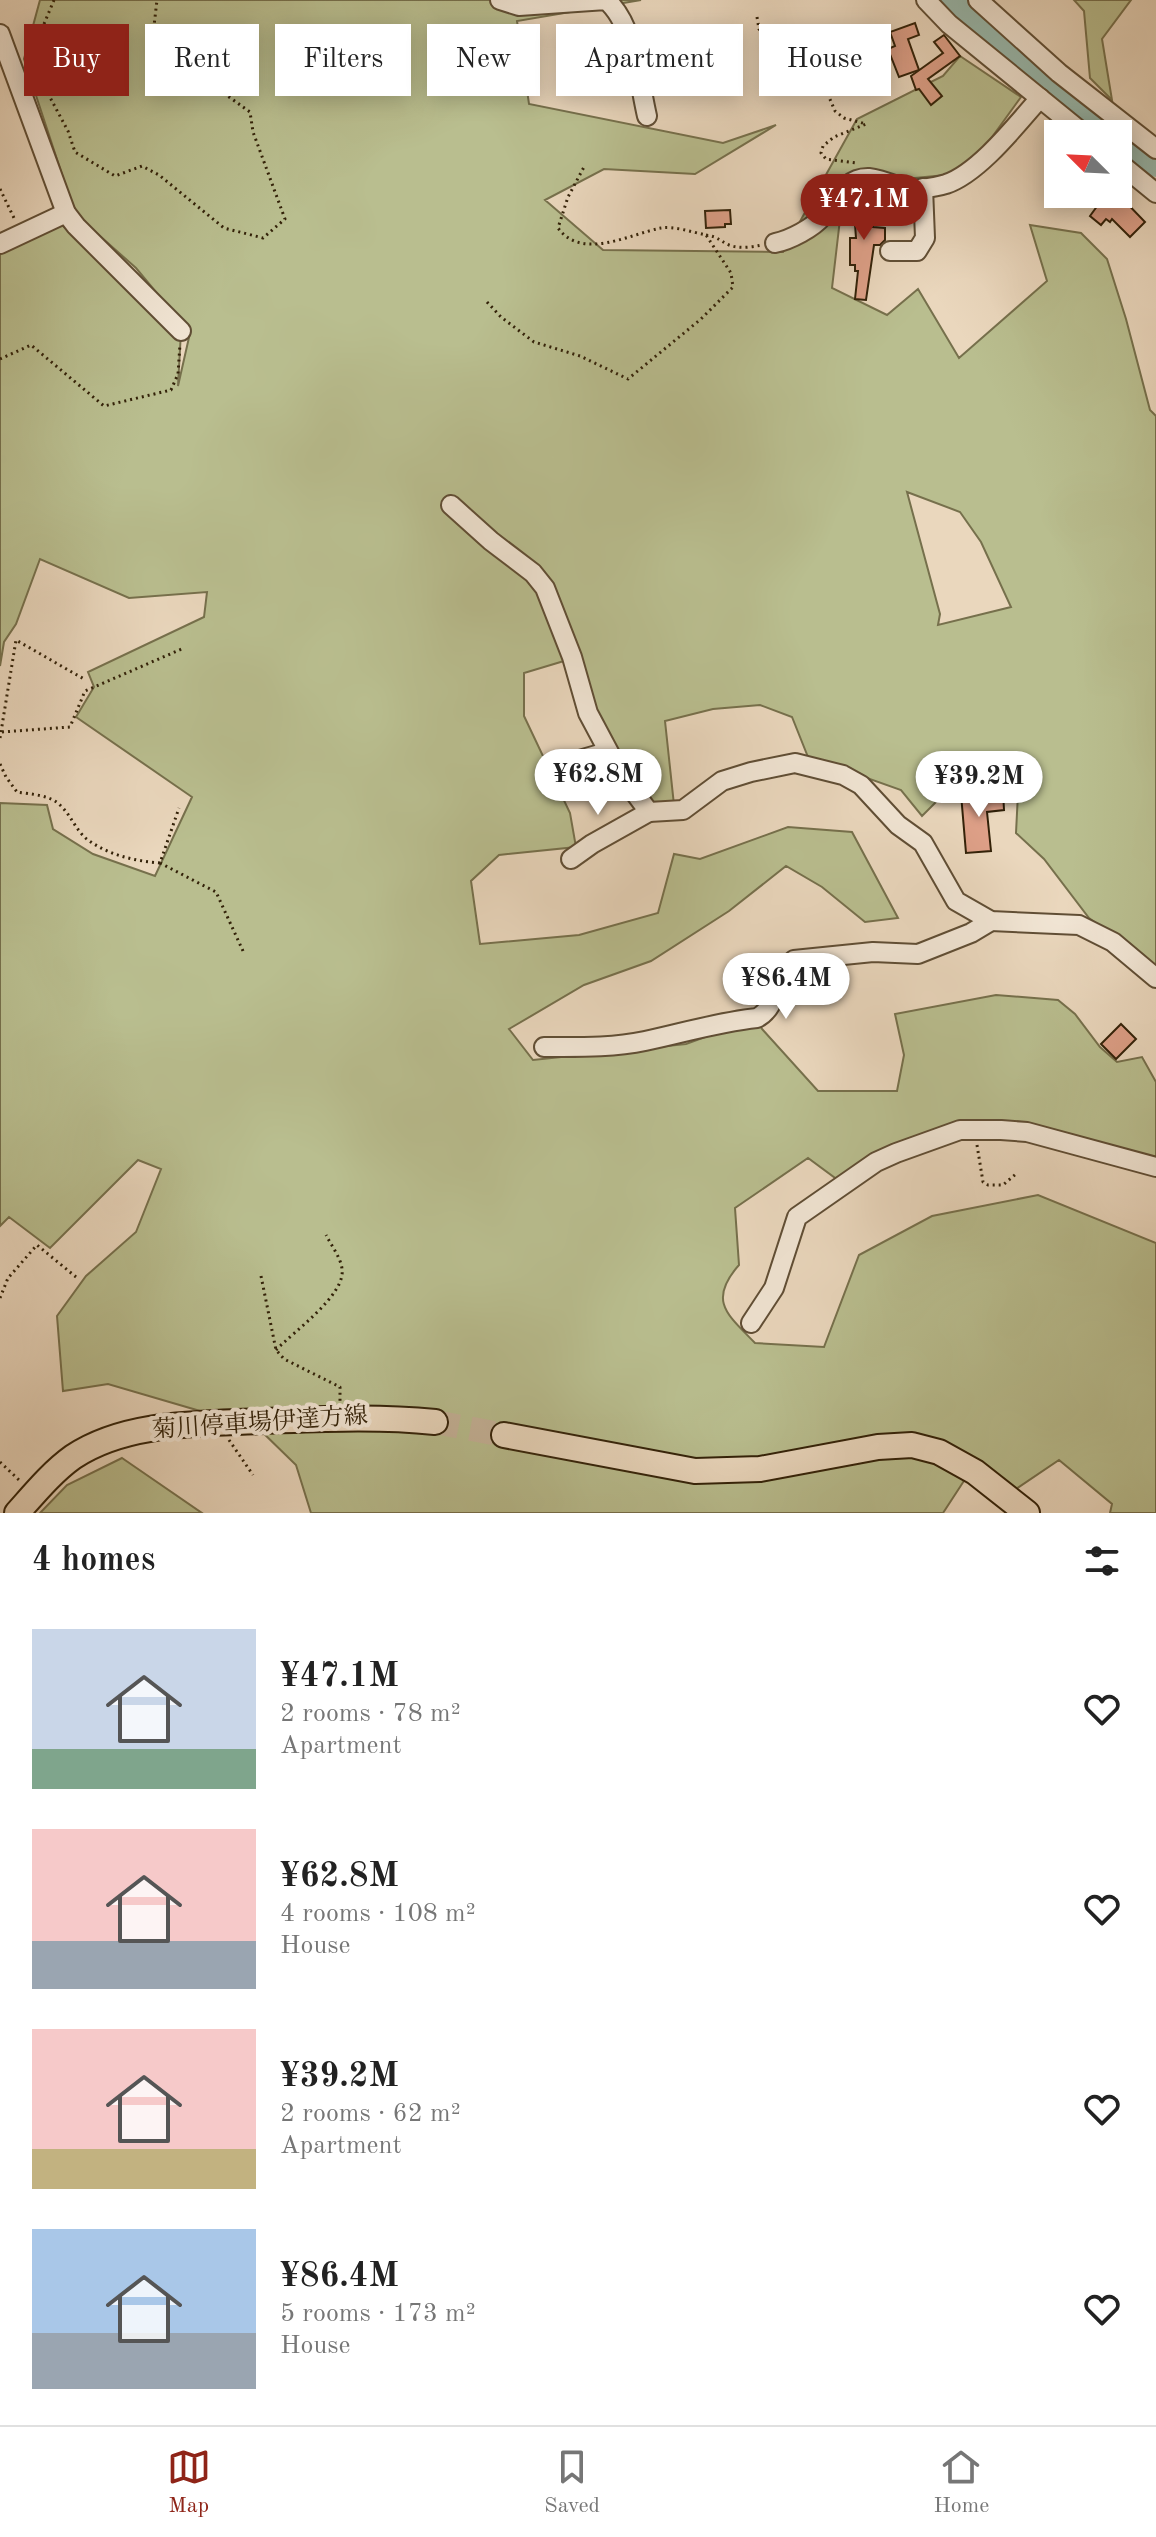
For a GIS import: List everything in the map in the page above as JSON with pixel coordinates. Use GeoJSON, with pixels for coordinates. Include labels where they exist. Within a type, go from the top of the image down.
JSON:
{"type":"FeatureCollection","features":[{"type":"Feature","properties":{"kind":"main road","name":"菊川停車場伊達方線"},"geometry":{"type":"LineString","coordinates":[[17,1513],[73,1457],[124,1435],[217,1424],[340,1418],[384,1417],[435,1422]]}},
{"type":"Feature","properties":{"kind":"main road"},"geometry":{"type":"LineString","coordinates":[[504,1435],[695,1471],[760,1469],[878,1447],[912,1445],[939,1452],[975,1472],[1027,1513]]}},
{"type":"Feature","properties":{"kind":"street"},"geometry":{"type":"LineString","coordinates":[[500,0],[519,6],[606,0],[614,7],[628,32],[647,116]]}},
{"type":"Feature","properties":{"kind":"street"},"geometry":{"type":"LineString","coordinates":[[926,0],[949,24],[1067,120]]}},
{"type":"Feature","properties":{"kind":"street"},"geometry":{"type":"LineString","coordinates":[[978,0],[1059,73],[1156,149]]}},
{"type":"Feature","properties":{"kind":"street"},"geometry":{"type":"LineString","coordinates":[[0,34],[66,213],[181,331]]}},
{"type":"Feature","properties":{"kind":"street"},"geometry":{"type":"LineString","coordinates":[[885,199],[914,188],[950,183],[994,150],[1040,98]]}},
{"type":"Feature","properties":{"kind":"street"},"geometry":{"type":"LineString","coordinates":[[1132,173],[1156,193]]}},
{"type":"Feature","properties":{"kind":"street"},"geometry":{"type":"LineString","coordinates":[[775,243],[817,222],[839,191],[860,179],[871,178],[914,188]]}},
{"type":"Feature","properties":{"kind":"street"},"geometry":{"type":"LineString","coordinates":[[890,251],[917,251],[925,238],[914,188]]}},
{"type":"Feature","properties":{"kind":"street"},"geometry":{"type":"LineString","coordinates":[[0,244],[66,213]]}},
{"type":"Feature","properties":{"kind":"street"},"geometry":{"type":"LineString","coordinates":[[451,505],[533,573],[545,588],[572,657],[588,713],[607,752],[649,812]]}},
{"type":"Feature","properties":{"kind":"street"},"geometry":{"type":"LineString","coordinates":[[569,763],[607,752]]}},
{"type":"Feature","properties":{"kind":"street"},"geometry":{"type":"LineString","coordinates":[[571,859],[649,812],[683,810],[722,781],[795,763],[843,775],[861,785],[898,825],[923,843],[956,901],[991,921],[1079,925],[1113,942],[1156,978]]}},
{"type":"Feature","properties":{"kind":"street"},"geometry":{"type":"LineString","coordinates":[[544,1047],[600,1047],[645,1041],[757,1018],[766,1012],[786,966],[794,960],[873,952],[918,954],[971,933],[991,921]]}},
{"type":"Feature","properties":{"kind":"street"},"geometry":{"type":"LineString","coordinates":[[751,1323],[774,1288],[797,1217],[876,1162],[960,1130],[975,1130],[1027,1132],[1156,1167]]}},
{"type":"Feature","properties":{"kind":"path"},"geometry":{"type":"LineString","coordinates":[[54,0],[44,24],[46,90],[68,131],[75,152],[115,176],[142,166],[159,175],[224,228],[263,238],[285,219],[253,132],[250,112],[211,84],[169,69],[156,56],[154,26],[157,0]]}},
{"type":"Feature","properties":{"kind":"path"},"geometry":{"type":"LineString","coordinates":[[757,17],[759,29],[780,53],[823,83],[835,111],[844,118],[866,124],[834,137],[823,146],[821,153],[826,159],[869,165]]}},
{"type":"Feature","properties":{"kind":"path"},"geometry":{"type":"LineString","coordinates":[[584,167],[568,197],[558,228],[564,236],[590,244],[607,243],[664,227],[720,237],[728,245],[746,248],[775,243]]}},
{"type":"Feature","properties":{"kind":"path"},"geometry":{"type":"LineString","coordinates":[[0,189],[21,233]]}},
{"type":"Feature","properties":{"kind":"path"},"geometry":{"type":"LineString","coordinates":[[487,302],[534,342],[580,356],[628,379],[701,319],[733,287],[731,273],[706,235]]}},
{"type":"Feature","properties":{"kind":"path"},"geometry":{"type":"LineString","coordinates":[[0,359],[31,345],[104,406],[171,390],[178,374],[181,331]]}},
{"type":"Feature","properties":{"kind":"path"},"geometry":{"type":"LineString","coordinates":[[0,738],[16,640],[84,679]]}},
{"type":"Feature","properties":{"kind":"path"},"geometry":{"type":"LineString","coordinates":[[2,732],[70,727],[85,691],[184,648]]}},
{"type":"Feature","properties":{"kind":"path"},"geometry":{"type":"LineString","coordinates":[[0,764],[17,792],[39,795],[60,804],[88,840],[129,860],[160,863],[216,892],[243,951]]}},
{"type":"Feature","properties":{"kind":"path"},"geometry":{"type":"LineString","coordinates":[[160,863],[179,808]]}},
{"type":"Feature","properties":{"kind":"path"},"geometry":{"type":"LineString","coordinates":[[975,1130],[983,1182],[1003,1185],[1017,1173]]}},
{"type":"Feature","properties":{"kind":"path"},"geometry":{"type":"LineString","coordinates":[[276,1350],[324,1306],[342,1280],[342,1267],[326,1235]]}},
{"type":"Feature","properties":{"kind":"path"},"geometry":{"type":"LineString","coordinates":[[0,1298],[8,1278],[37,1245],[76,1277]]}},
{"type":"Feature","properties":{"kind":"path"},"geometry":{"type":"LineString","coordinates":[[261,1276],[276,1350],[284,1359],[340,1387],[340,1418]]}},
{"type":"Feature","properties":{"kind":"path"},"geometry":{"type":"LineString","coordinates":[[217,1424],[253,1475]]}},
{"type":"Feature","properties":{"kind":"path"},"geometry":{"type":"LineString","coordinates":[[0,1462],[34,1494]]}},
{"type":"Feature","properties":{"kind":"green space"},"geometry":{"type":"Polygon","coordinates":[[[40,0],[641,0],[517,21],[517,24],[427,24],[427,96],[528,96],[529,104],[723,143],[776,125],[695,174],[604,169],[545,200],[603,250],[783,252],[857,119],[943,76],[960,56],[1021,97],[966,173],[844,185],[832,288],[887,315],[918,289],[959,358],[1047,281],[1030,225],[1081,233],[1107,259],[1150,410],[1156,416],[1156,967],[1089,918],[1044,859],[1016,833],[1018,793],[996,780],[953,785],[922,816],[901,790],[808,757],[792,717],[760,705],[713,709],[665,721],[674,805],[666,807],[647,799],[564,661],[524,673],[524,716],[570,813],[576,847],[499,855],[471,881],[480,944],[579,935],[658,913],[674,854],[700,859],[788,827],[852,832],[898,918],[865,922],[822,887],[786,866],[729,911],[651,961],[584,985],[509,1029],[533,1060],[686,1044],[757,1018],[762,1029],[818,1091],[897,1091],[904,1055],[895,1014],[996,995],[1058,1000],[1075,1014],[1100,1047],[1117,1062],[1142,1057],[1156,1082],[1156,1164],[975,1130],[842,1183],[808,1158],[735,1208],[739,1265],[724,1288],[723,1298],[730,1316],[755,1343],[824,1347],[859,1255],[932,1216],[1038,1195],[1156,1243],[1156,1513],[1110,1513],[1112,1504],[1059,1460],[1013,1491],[973,1467],[943,1513],[311,1513],[296,1465],[258,1428],[108,1384],[63,1391],[57,1316],[86,1276],[136,1232],[161,1169],[138,1160],[50,1248],[9,1217],[0,1226],[0,803],[47,805],[53,829],[93,854],[155,876],[192,797],[76,717],[94,687],[88,672],[204,617],[207,592],[129,598],[40,559],[16,624],[4,642],[0,666],[0,254],[61,224],[181,331],[178,386],[190,333],[136,268],[75,214],[36,96],[129,96],[129,24],[33,24],[40,0]],[[907,492],[940,614],[938,625],[1011,607],[981,542],[960,512],[907,492]]]}},
{"type":"Feature","properties":{"kind":"green space"},"geometry":{"type":"Polygon","coordinates":[[[1074,0],[1131,0],[1102,39],[1112,100],[1090,78],[1084,11],[1074,0]]]}},
{"type":"Feature","properties":{"kind":"green space"},"geometry":{"type":"Polygon","coordinates":[[[122,1458],[202,1513],[40,1513],[67,1485],[122,1458]]]}},
{"type":"Feature","properties":{"kind":"building"},"geometry":{"type":"Polygon","coordinates":[[[915,23],[919,35],[908,39],[919,70],[899,77],[891,57],[891,48],[895,46],[891,32],[915,23]]]}},
{"type":"Feature","properties":{"kind":"building"},"geometry":{"type":"Polygon","coordinates":[[[944,35],[960,56],[928,79],[942,96],[931,105],[919,89],[916,90],[911,76],[943,53],[934,42],[944,35]]]}},
{"type":"Feature","properties":{"kind":"building"},"geometry":{"type":"Polygon","coordinates":[[[869,190],[873,227],[885,228],[885,240],[880,245],[874,245],[866,300],[855,299],[858,271],[855,271],[855,265],[850,265],[850,238],[856,238],[853,197],[869,190]]]}},
{"type":"Feature","properties":{"kind":"building"},"geometry":{"type":"Polygon","coordinates":[[[1096,208],[1132,208],[1145,222],[1130,237],[1112,219],[1110,222],[1106,219],[1101,225],[1090,216],[1096,208]]]}},
{"type":"Feature","properties":{"kind":"building"},"geometry":{"type":"Polygon","coordinates":[[[730,210],[731,224],[706,228],[705,211],[730,210]]]}},
{"type":"Feature","properties":{"kind":"building"},"geometry":{"type":"Polygon","coordinates":[[[1003,791],[1004,810],[987,812],[991,851],[966,853],[961,794],[1003,791]]]}},
{"type":"Feature","properties":{"kind":"building"},"geometry":{"type":"Polygon","coordinates":[[[1121,1024],[1136,1039],[1116,1059],[1101,1044],[1121,1024]]]}},
{"type":"Feature","properties":{"kind":"waterway"},"geometry":{"type":"LineString","coordinates":[[951,0],[1008,51],[1099,120]]}},
{"type":"Feature","properties":{"kind":"waterway"},"geometry":{"type":"LineString","coordinates":[[1132,146],[1156,164]]}},
{"type":"Feature","properties":{"kind":"tunnel"},"geometry":{"type":"LineString","coordinates":[[435,1422],[504,1435]]}}]}
